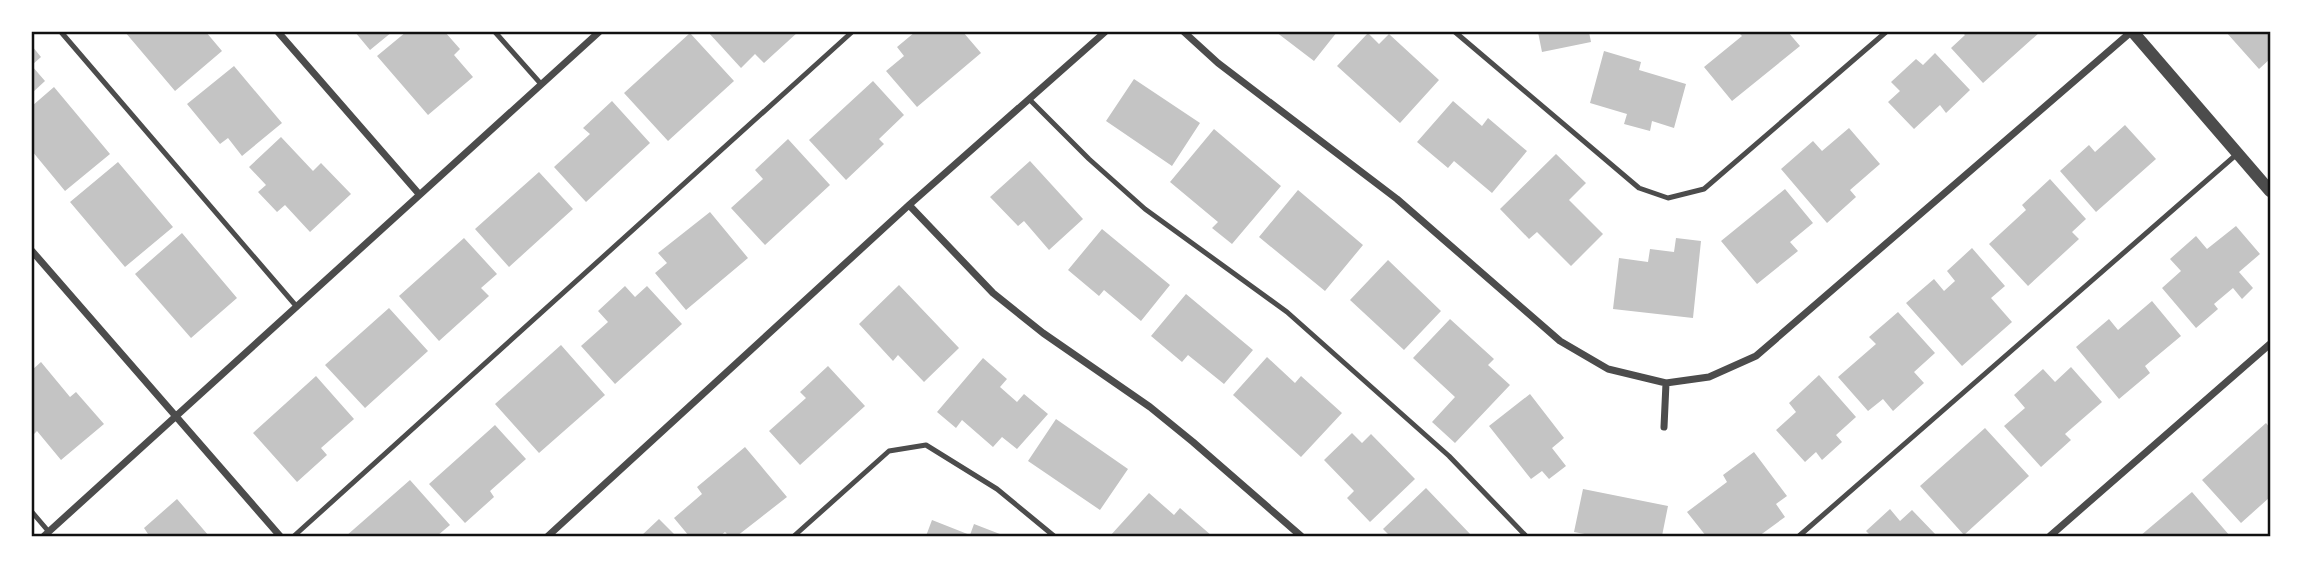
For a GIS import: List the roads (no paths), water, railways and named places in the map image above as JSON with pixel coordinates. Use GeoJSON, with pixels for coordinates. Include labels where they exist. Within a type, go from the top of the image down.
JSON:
{"type":"FeatureCollection","features":[{"type":"Feature","properties":{"kind":"street"},"geometry":{"type":"LineString","coordinates":[[278,32],[419,194]]}},
{"type":"Feature","properties":{"kind":"street"},"geometry":{"type":"LineString","coordinates":[[46,534],[599,32]]}},
{"type":"Feature","properties":{"kind":"street"},"geometry":{"type":"LineString","coordinates":[[548,537],[909,205],[1105,32]]}},
{"type":"Feature","properties":{"kind":"street"},"geometry":{"type":"LineString","coordinates":[[1184,32],[1218,63],[1397,199],[1560,341],[1608,369],[1665,383],[1709,377],[1756,356],[2132,32],[2270,191]]}},
{"type":"Feature","properties":{"kind":"street"},"geometry":{"type":"LineString","coordinates":[[909,205],[993,293],[1043,333],[1150,407],[1300,537]]}},
{"type":"Feature","properties":{"kind":"street"},"geometry":{"type":"LineString","coordinates":[[32,251],[280,537]]}},
{"type":"Feature","properties":{"kind":"street"},"geometry":{"type":"LineString","coordinates":[[2050,537],[2270,344]]}},
{"type":"Feature","properties":{"kind":"street"},"geometry":{"type":"LineString","coordinates":[[1664,428],[1665,383]]}},
{"type":"Feature","properties":{"kind":"lane"},"geometry":{"type":"LineString","coordinates":[[61,32],[297,307]]}},
{"type":"Feature","properties":{"kind":"lane"},"geometry":{"type":"LineString","coordinates":[[495,32],[541,84]]}},
{"type":"Feature","properties":{"kind":"lane"},"geometry":{"type":"LineString","coordinates":[[294,537],[852,32]]}},
{"type":"Feature","properties":{"kind":"lane"},"geometry":{"type":"LineString","coordinates":[[1455,32],[1639,188],[1668,198],[1704,190],[1885,32]]}},
{"type":"Feature","properties":{"kind":"lane"},"geometry":{"type":"LineString","coordinates":[[1030,100],[1088,159],[1145,209],[1287,312],[1449,456],[1526,537]]}},
{"type":"Feature","properties":{"kind":"lane"},"geometry":{"type":"LineString","coordinates":[[1799,537],[2238,153]]}},
{"type":"Feature","properties":{"kind":"lane"},"geometry":{"type":"LineString","coordinates":[[794,537],[889,451],[926,445],[997,489],[1054,537]]}},
{"type":"Feature","properties":{"kind":"lane"},"geometry":{"type":"LineString","coordinates":[[32,512],[46,534]]}}]}
